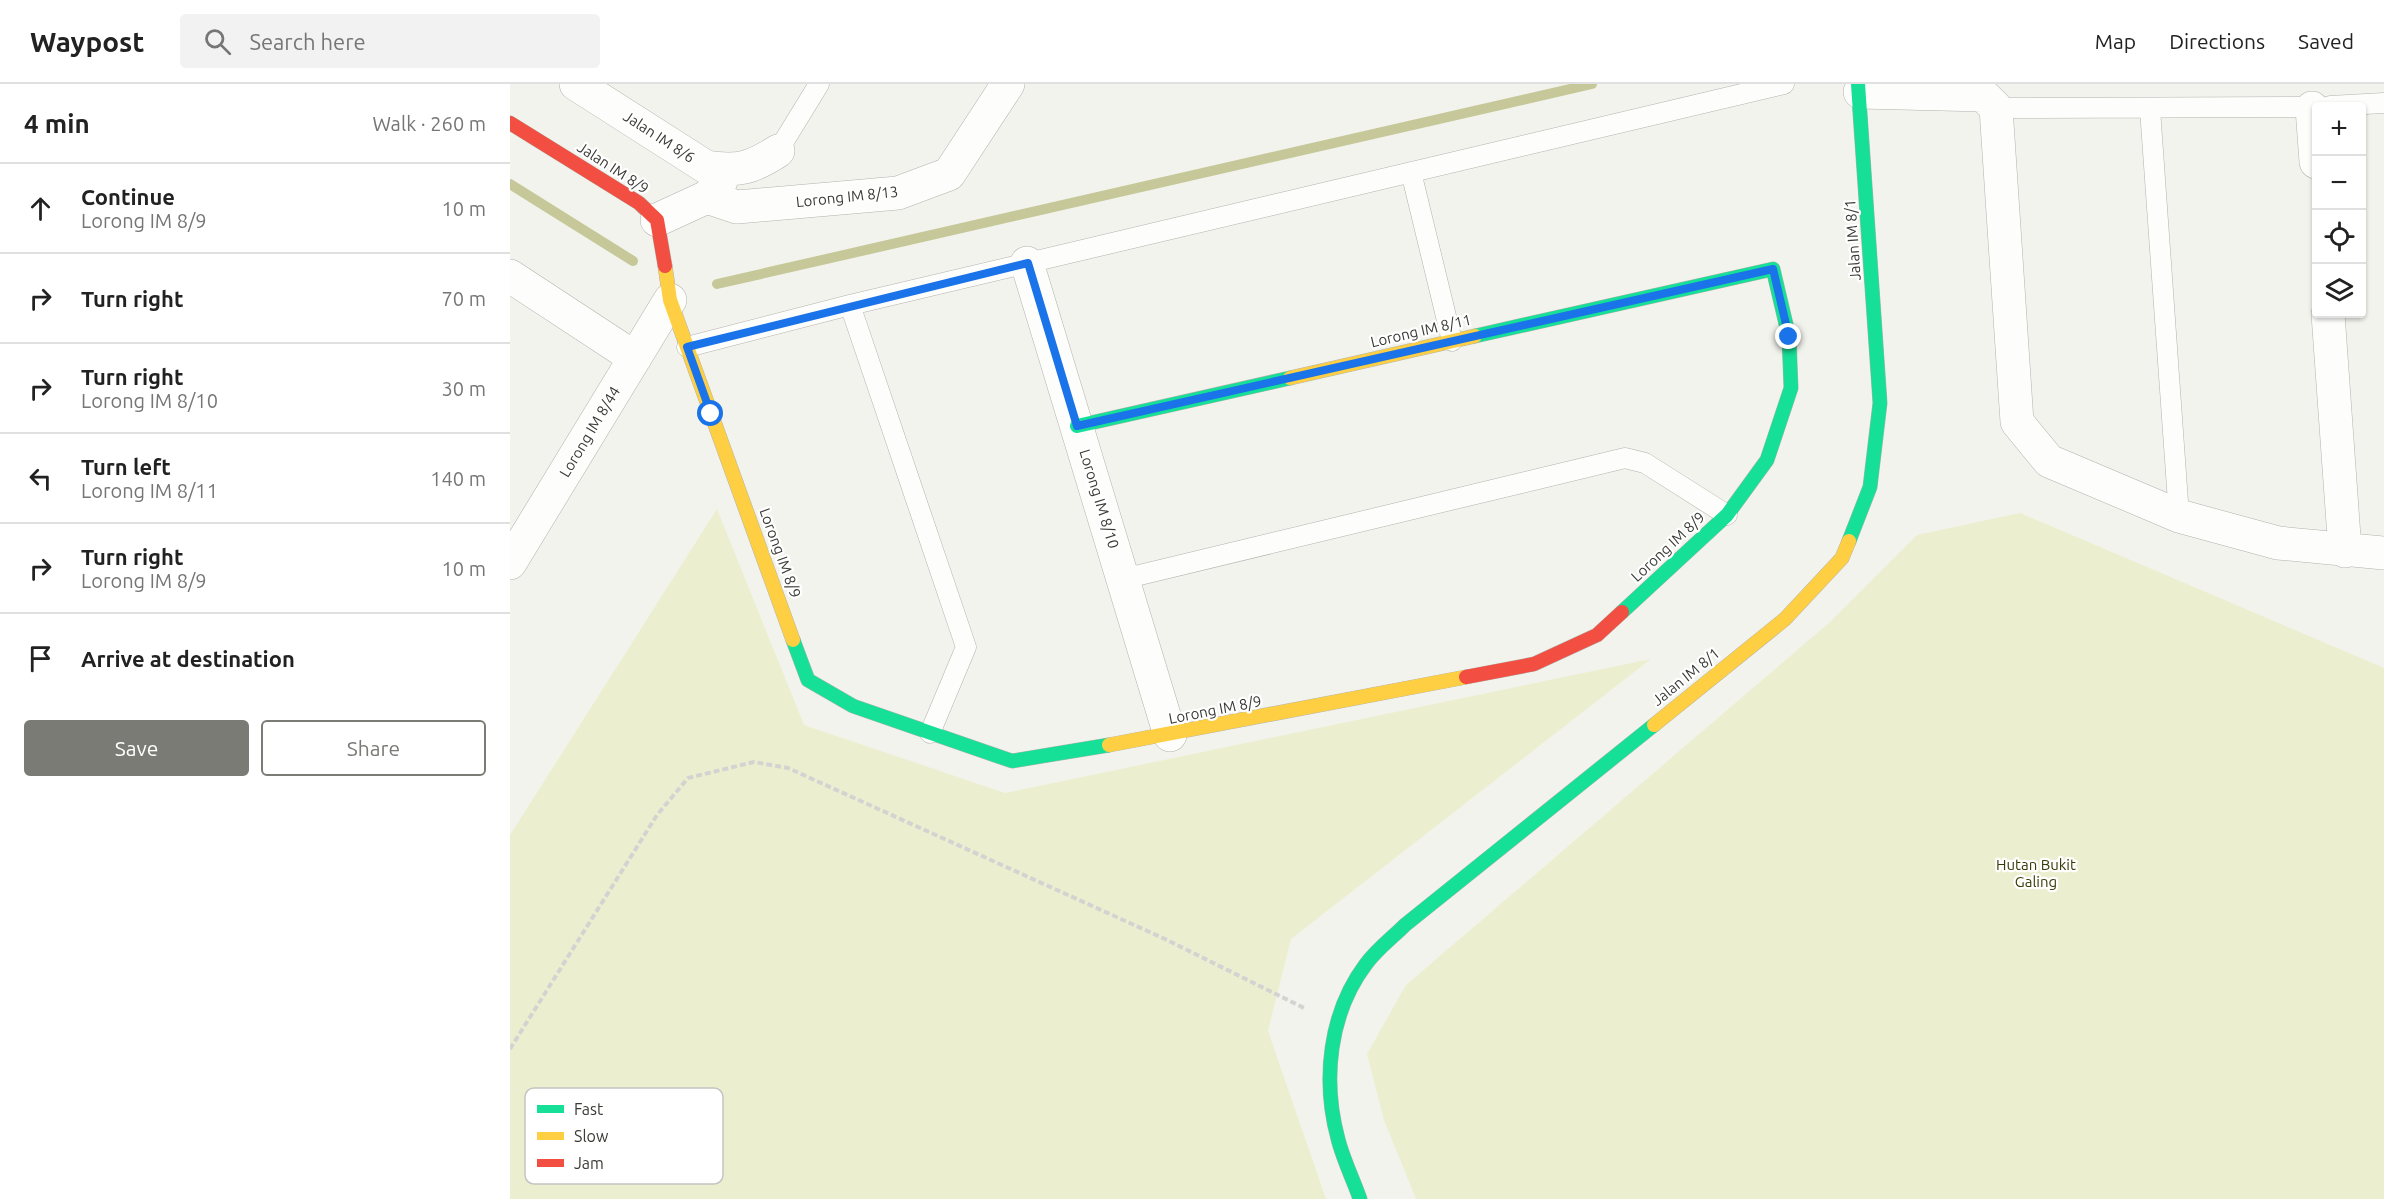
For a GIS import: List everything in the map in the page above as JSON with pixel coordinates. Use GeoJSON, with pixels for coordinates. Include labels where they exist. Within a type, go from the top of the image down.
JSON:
{"type":"FeatureCollection","features":[{"type":"Feature","properties":{"kind":"street","name":"Jalan IM 8/6"},"geometry":{"type":"LineString","coordinates":[[576,84],[706,167],[730,171],[758,164],[778,151]]}},
{"type":"Feature","properties":{"kind":"street","name":"Lorong IM 8/13"},"geometry":{"type":"LineString","coordinates":[[707,197],[737,207],[898,193],[939,178],[949,174],[1008,84]]}},
{"type":"Feature","properties":{"kind":"street"},"geometry":{"type":"LineString","coordinates":[[1859,88],[1983,95],[1996,108],[2017,423],[2049,461],[2180,516],[2278,543],[2384,553]]}},
{"type":"Feature","properties":{"kind":"street","name":"Jalan IM 8/1"},"geometry":{"type":"LineString","coordinates":[[1360,1199],[1338,1138],[1330,1093],[1330,1062],[1336,1024],[1344,998],[1366,964],[1405,925],[1785,619],[1842,558],[1870,487],[1880,403],[1859,88]]}},
{"type":"Feature","properties":{"kind":"street","name":"Jalan IM 8/9"},"geometry":{"type":"LineString","coordinates":[[510,123],[639,203],[657,220]]}},
{"type":"Feature","properties":{"kind":"street"},"geometry":{"type":"LineString","coordinates":[[670,300],[657,220],[707,197],[730,171]]}},
{"type":"Feature","properties":{"kind":"street","name":"Lorong IM 8/10"},"geometry":{"type":"LineString","coordinates":[[1028,263],[1170,735]]}},
{"type":"Feature","properties":{"kind":"street","name":"Lorong IM 8/11"},"geometry":{"type":"LineString","coordinates":[[1077,426],[1773,269]]}},
{"type":"Feature","properties":{"kind":"street","name":"Lorong IM 8/9"},"geometry":{"type":"LineString","coordinates":[[670,300],[808,680],[854,706],[1012,761],[1170,735],[1534,664],[1597,635],[1727,515],[1767,460],[1791,388],[1789,337],[1773,269]]}},
{"type":"Feature","properties":{"kind":"street"},"geometry":{"type":"LineString","coordinates":[[510,276],[634,358]]}},
{"type":"Feature","properties":{"kind":"street","name":"Lorong IM 8/44"},"geometry":{"type":"LineString","coordinates":[[510,563],[670,300]]}},
{"type":"Feature","properties":{"kind":"street"},"geometry":{"type":"LineString","coordinates":[[2328,318],[2345,551]]}},
{"type":"Feature","properties":{"kind":"lane"},"geometry":{"type":"LineString","coordinates":[[778,151],[819,84]]}},
{"type":"Feature","properties":{"kind":"lane"},"geometry":{"type":"LineString","coordinates":[[687,347],[850,305],[1784,84]]}},
{"type":"Feature","properties":{"kind":"lane"},"geometry":{"type":"LineString","coordinates":[[2366,104],[2384,103]]}},
{"type":"Feature","properties":{"kind":"lane"},"geometry":{"type":"LineString","coordinates":[[1996,108],[2312,107]]}},
{"type":"Feature","properties":{"kind":"lane"},"geometry":{"type":"LineString","coordinates":[[2150,109],[2180,516]]}},
{"type":"Feature","properties":{"kind":"lane"},"geometry":{"type":"LineString","coordinates":[[1411,172],[1452,341]]}},
{"type":"Feature","properties":{"kind":"lane"},"geometry":{"type":"LineString","coordinates":[[850,305],[966,647],[930,733]]}},
{"type":"Feature","properties":{"kind":"lane"},"geometry":{"type":"LineString","coordinates":[[1123,579],[1625,458],[1645,463],[1727,515]]}},
{"type":"Feature","properties":{"kind":"path"},"geometry":{"type":"LineString","coordinates":[[510,1049],[657,815],[669,800],[688,778],[754,762],[788,768],[1016,870],[1165,939],[1336,1024]]}},
{"type":"Feature","properties":{"kind":"green space"},"geometry":{"type":"Polygon","coordinates":[[[717,509],[804,725],[1005,793],[1651,659],[1291,939],[1268,1031],[1326,1199],[510,1199],[510,835],[717,509]]]}},
{"type":"Feature","properties":{"kind":"green space","name":"Hutan Bukit Galing"},"geometry":{"type":"Polygon","coordinates":[[[2020,513],[2384,668],[2384,1199],[1416,1199],[1384,1120],[1367,1054],[1406,985],[1830,622],[1917,535],[2020,513]]]}},
{"type":"Feature","properties":{"kind":"waterway"},"geometry":{"type":"LineString","coordinates":[[717,284],[1592,84]]}},
{"type":"Feature","properties":{"kind":"waterway"},"geometry":{"type":"LineString","coordinates":[[510,184],[633,261]]}},
{"type":"Feature","properties":{"kind":"traffic: fast"},"geometry":{"type":"LineString","coordinates":[[1849,541],[1870,487],[1880,403],[1858,84]]}},
{"type":"Feature","properties":{"kind":"traffic: fast"},"geometry":{"type":"LineString","coordinates":[[1475,336],[1773,269],[1789,337],[1791,388],[1767,460],[1727,515],[1622,612]]}},
{"type":"Feature","properties":{"kind":"traffic: fast"},"geometry":{"type":"LineString","coordinates":[[1077,426],[1290,378]]}},
{"type":"Feature","properties":{"kind":"traffic: fast"},"geometry":{"type":"LineString","coordinates":[[793,640],[808,680],[853,706],[1012,761],[1109,745]]}},
{"type":"Feature","properties":{"kind":"traffic: fast"},"geometry":{"type":"LineString","coordinates":[[1360,1199],[1340,1146],[1330,1094],[1332,1048],[1344,1004],[1354,983],[1370,959],[1405,925],[1654,725]]}},
{"type":"Feature","properties":{"kind":"traffic: slow"},"geometry":{"type":"LineString","coordinates":[[665,266],[670,300],[793,640]]}},
{"type":"Feature","properties":{"kind":"traffic: slow"},"geometry":{"type":"LineString","coordinates":[[1290,378],[1475,336]]}},
{"type":"Feature","properties":{"kind":"traffic: slow"},"geometry":{"type":"LineString","coordinates":[[1654,725],[1785,619],[1842,558],[1849,541]]}},
{"type":"Feature","properties":{"kind":"traffic: slow"},"geometry":{"type":"LineString","coordinates":[[1109,745],[1466,677]]}},
{"type":"Feature","properties":{"kind":"traffic: jam"},"geometry":{"type":"LineString","coordinates":[[510,123],[639,203],[657,220],[665,266]]}},
{"type":"Feature","properties":{"kind":"traffic: jam"},"geometry":{"type":"LineString","coordinates":[[1466,677],[1534,664],[1597,635],[1622,612]]}},
{"type":"Feature","properties":{"kind":"route"},"geometry":{"type":"LineString","coordinates":[[711,414],[687,347],[1028,263],[1077,426],[1773,269],[1789,337]]}}]}
